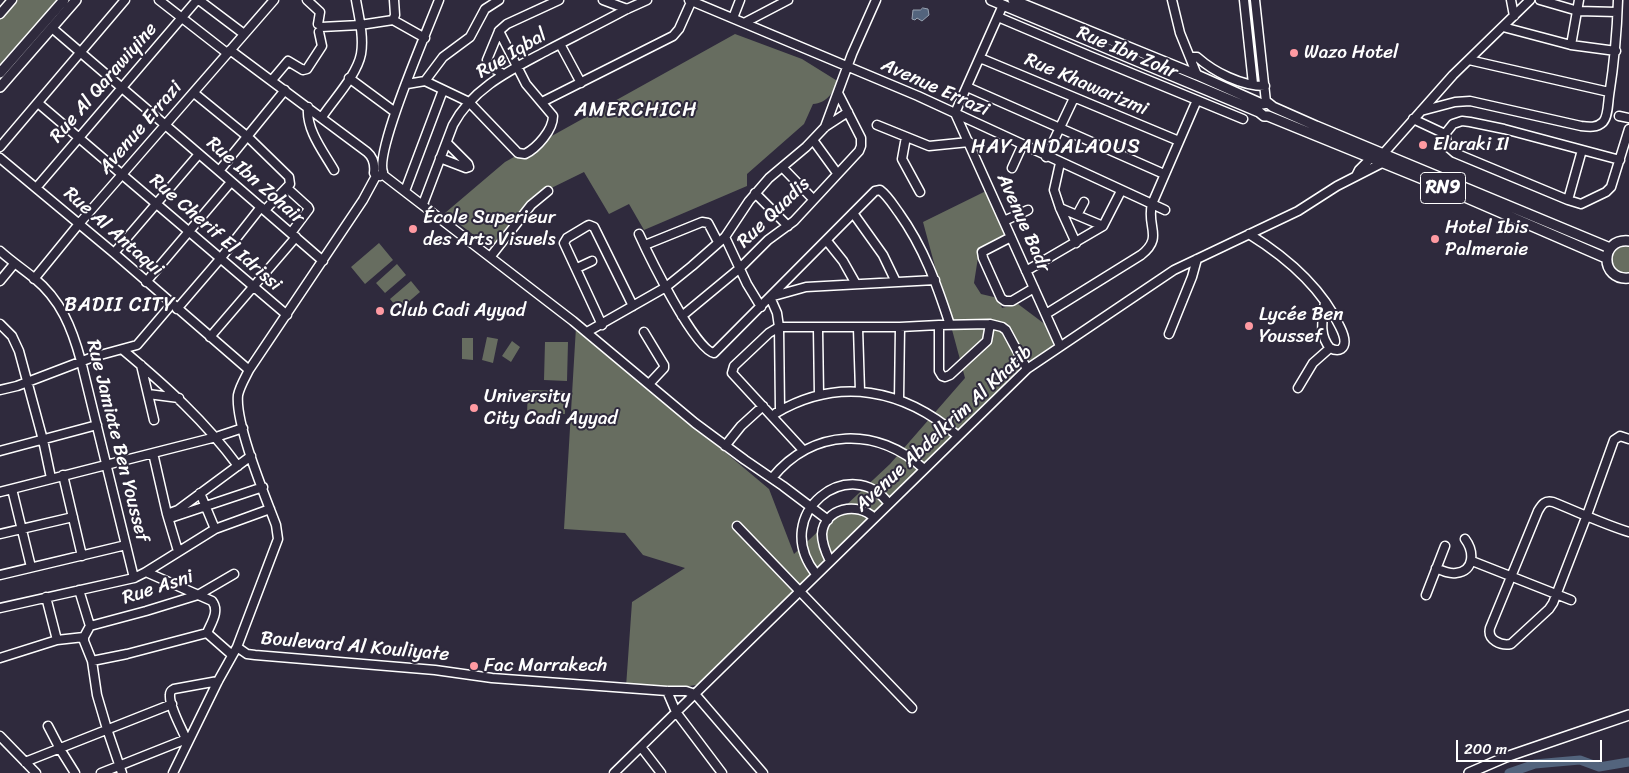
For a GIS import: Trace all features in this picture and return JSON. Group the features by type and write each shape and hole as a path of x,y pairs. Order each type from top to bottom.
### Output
{"main road":[{"path":"0,73 64,0"},
{"path":"0,87 76,0"},
{"name":"RN9","path":"991,0 1265,106 1273,112 1268,116 1370,159 1383,159 1610,248"},
{"name":"RN9","path":"1013,0 1197,75 1606,258"},
{"path":"1629,241 1620,241 1610,248 1606,258 1612,273 1620,278 1629,278"},
{"path":"1469,773 1506,757 1629,714"}],"street":[{"path":"0,14 12,0"},
{"path":"0,147 125,0"},
{"path":"159,0 228,51 272,80 370,154 378,171 491,256 587,332 725,446 828,520"},
{"path":"198,0 244,34"},
{"name":"Rue Al Qarawiyine","path":"36,188 198,0"},
{"name":"Avenue Errazi","path":"34,278 274,0"},
{"path":"272,80 288,61 303,70 307,69 322,46 319,28 320,12 307,0"},
{"path":"322,117 350,78 358,63 361,52 360,25 356,0"},
{"path":"393,20 394,0"},
{"name":"Boulevard Al Kouliyate","path":"440,0 395,112 378,171 363,200 240,386 238,395 239,411 243,428 276,525 278,539 237,646 247,654 254,655 435,670 492,678 683,691 695,694"},
{"path":"425,81 443,57 470,37 485,9 499,0"},
{"path":"503,74 491,67 487,60 499,31 507,24 559,0"},
{"path":"603,0 627,9"},
{"name":"Rue Iqbal","path":"422,204 456,120 470,102 492,82 503,74 647,0"},
{"path":"542,102 674,36 691,0"},
{"name":"Avenue Errazi","path":"691,0 955,113 1022,146 1165,210"},
{"path":"733,18 740,0"},
{"path":"744,23 788,0"},
{"path":"824,127 876,0"},
{"path":"1172,0 1180,33 1197,75"},
{"path":"1244,0 1253,84"},
{"path":"1255,0 1265,86 1265,106"},
{"path":"1511,0 1514,16"},
{"path":"1383,159 1413,119 1530,0"},
{"path":"1540,0 1578,11 1618,12"},
{"path":"1571,45 1579,0"},
{"path":"1421,111 1455,102 1470,101 1581,126 1595,127 1605,119 1616,51 1618,0"},
{"path":"955,113 1002,4"},
{"name":"Rue Ibn Zohr","path":"998,16 1243,119"},
{"path":"319,28 393,20 425,38"},
{"path":"1503,27 1571,45 1616,51"},
{"name":"Rue Ibn Zohair","path":"52,28 219,170 323,262"},
{"path":"407,84 425,81 470,102 515,150 522,155 530,152 548,131 553,121 553,116 526,84 499,31"},
{"path":"560,44 581,83"},
{"path":"1190,57 1195,56 1221,74 1265,86"},
{"name":"Rue Khawarizmi","path":"980,58 1179,141"},
{"path":"1469,60 1609,92"},
{"path":"350,78 395,112"},
{"path":"967,87 1164,174"},
{"path":"219,170 285,90"},
{"path":"404,190 443,90"},
{"path":"0,390 81,361 137,345 220,259 263,209 287,188 291,182 290,177 248,137 194,93"},
{"name":"Rue Quadis","path":"682,316 740,268 768,240 788,226 861,146 861,138 838,93"},
{"path":"1046,156 1074,98"},
{"path":"1046,314 1146,251 1153,243 1154,238 1150,219 1152,204 1198,100"},
{"name":"Rue Cherif El Idrissi","path":"38,103 287,316"},
{"path":"308,107 307,115 310,126 334,170"},
{"path":"587,332 666,287 722,240 755,193 782,166 813,140 824,127 848,112"},
{"name":"Avenue Badr","path":"955,113 1060,346"},
{"path":"1619,116 1629,118"},
{"path":"1413,119 1445,134"},
{"path":"1445,134 1453,124 1470,122 1504,129 1620,160"},
{"path":"965,134 976,124"},
{"path":"877,125 929,146 969,142"},
{"path":"1445,134 1448,147 1455,153 1568,200 1584,204 1609,190 1613,184 1629,129"},
{"path":"906,137 902,159 920,192"},
{"path":"813,140 837,173"},
{"path":"440,158 466,168 469,167 447,143"},
{"path":"1012,168 1022,146"},
{"path":"1568,200 1582,150"},
{"path":"114,253 199,154"},
{"name":"Rue Al Antaqui","path":"0,158 78,225 114,253 249,370"},
{"name":"Avenue Abdelkrim Al Khatib","path":"1356,176 1370,159"},
{"name":"Avenue Abdelkrim Al Khatib","path":"614,773 1027,369 1155,282 1197,258 1298,210 1383,159"},
{"path":"1060,163 1054,186 1060,208 1076,243"},
{"path":"782,166 813,199"},
{"path":"146,282 231,182"},
{"path":"210,337 294,235 309,209 287,188"},
{"path":"639,234 682,316 699,341 710,352 714,353 875,191 880,190 916,239 935,280 950,325"},
{"path":"1026,271 1103,226 1121,191"},
{"path":"491,256 531,205 548,192"},
{"path":"755,193 788,226"},
{"path":"1078,215 1084,202"},
{"path":"1060,208 1103,226"},
{"path":"1004,222 1028,210"},
{"path":"853,213 883,255 896,282"},
{"path":"645,246 702,222 708,223 722,240 740,268 761,307"},
{"path":"602,325 564,242 580,230 589,225 592,226 634,306"},
{"path":"1249,234 1293,265 1326,302 1344,336 1344,342 1340,350 1330,348 1325,339 1322,325 1326,302"},
{"path":"1012,237 986,249 982,252 983,258 1001,298 1005,302 1012,301 1034,288"},
{"path":"827,240 843,261 856,284"},
{"name":"Rue Jamiate Ben Youssef","path":"0,251 34,278 53,297 72,328 134,578"},
{"path":"1169,334 1192,277 1197,258"},
{"path":"577,268 592,261"},
{"path":"0,281 14,264"},
{"path":"770,297 806,287 935,280"},
{"path":"770,297 777,313 780,410"},
{"path":"0,324 12,336 19,351 43,440 51,478"},
{"path":"939,325 939,371 945,377 950,375 986,341 990,324"},
{"path":"804,450 733,375 732,369 768,333 778,328 900,328 990,324 1006,330 1027,369"},
{"path":"858,328 860,391"},
{"path":"899,400 900,328"},
{"path":"818,329 819,395"},
{"path":"644,332 664,365 664,368 649,384"},
{"path":"1298,388 1313,363 1330,348"},
{"path":"123,350 179,398 216,437 238,466"},
{"path":"141,364 154,420"},
{"path":"771,415 801,400 819,395 860,391 899,400 934,417 958,436"},
{"path":"148,394 179,398"},
{"path":"725,446 741,426 762,406"},
{"path":"0,451 97,424"},
{"path":"0,492 216,437 243,428"},
{"path":"1629,439 1620,436 1614,440 1587,516 1557,594 1549,609 1515,642 1508,645 1490,638 1489,632 1512,575 1538,511 1545,502 1553,502 1587,516 1629,532"},
{"path":"772,478 785,463 804,450 831,440 848,438 865,439 892,446 924,469"},
{"path":"153,453 178,550"},
{"path":"168,516 251,456"},
{"path":"63,475 82,556"},
{"path":"816,574 805,559 801,542 803,524 811,507 828,491 850,484 871,488 882,496 888,504"},
{"path":"168,516 263,487"},
{"path":"12,489 31,567"},
{"path":"200,493 215,529"},
{"path":"830,561 822,534 828,520 837,512 854,508 865,510 874,518"},
{"path":"0,608 134,578 215,529 270,509"},
{"path":"0,534 73,517"},
{"path":"736,526 912,708"},
{"path":"1436,568 1447,573 1456,574 1465,570 1472,561 1471,548 1465,539"},
{"path":"0,575 126,544"},
{"path":"1426,595 1445,546"},
{"path":"1472,561 1572,600"},
{"path":"146,572 212,601 216,611 207,633"},
{"name":"Rue Asni","path":"90,626 198,595 234,574"},
{"path":"79,590 90,626 84,638 85,645 92,661 97,695 106,729 121,769"},
{"path":"46,598 57,640"},
{"path":"207,633 232,654"},
{"path":"92,661 207,633"},
{"path":"0,658 57,640 84,638"},
{"path":"173,773 188,739 237,646"},
{"path":"188,739 172,704 170,693 174,689 218,681"},
{"path":"667,691 676,712 722,773"},
{"path":"695,694 763,773"},
{"path":"25,762 172,704"},
{"path":"48,726 75,773"},
{"path":"101,773 121,769 188,739"},
{"path":"2,742 25,762 34,773"},
{"path":"641,747 661,773"}],"green space":[{"path":"12,0 59,0 0,68 0,15"},
{"path":"735,34 802,59 839,82 826,100 813,104 804,124 747,174 747,186 644,230 629,204 609,214 584,172 531,198 492,249 445,213 505,162"},
{"path":"986,191 1007,237 979,251 974,283 981,294 998,298 1002,308 1018,304 1050,328 1054,340 1052,348 1017,371 800,592 703,684 662,690 626,687 632,602 685,568 643,555 625,533 564,529 576,327 769,489 794,554 890,464 965,378 923,222"},
{"path":"379,243 393,260 365,284 351,267"},
{"path":"1622,243 1629,245 1629,273 1622,274 1611,267 1610,252"},
{"path":"397,264 406,275 385,293 376,283"},
{"path":"411,281 420,292 399,310 390,299"},
{"path":"487,337 498,339 493,363 482,360"},
{"path":"462,338 473,338 473,360 462,359"},
{"path":"512,341 520,347 511,362 502,356"},
{"path":"545,342 568,342 567,381 544,380"},
{"path":"528,390 565,391 565,414 527,413"}],"water":[{"path":"928,9 929,15 922,21 917,18 915,20 912,19 913,10"}],"waterway":[{"path":"1509,773 1535,764 1580,760 1599,767 1629,762"}],"place":[{"name":"Wazo Hotel","path":"1294,53"},
{"name":"Elaraki II","path":"1423,145"},
{"name":"École Superieur des Arts Visuels","path":"413,229"},
{"name":"Hotel Ibis Palmeraie","path":"1435,239"},
{"name":"Club Cadi Ayyad","path":"380,311"},
{"name":"Lycée Ben Youssef","path":"1249,326"},
{"name":"University City Cadi Ayyad","path":"474,408"},
{"name":"Fac Marrakech","path":"474,666"}],"district":[{"name":"AMERCHICH","path":"636,111"},
{"name":"HAY ANDALAOUS","path":"1056,148"},
{"name":"BADII CITY","path":"120,306"}]}
